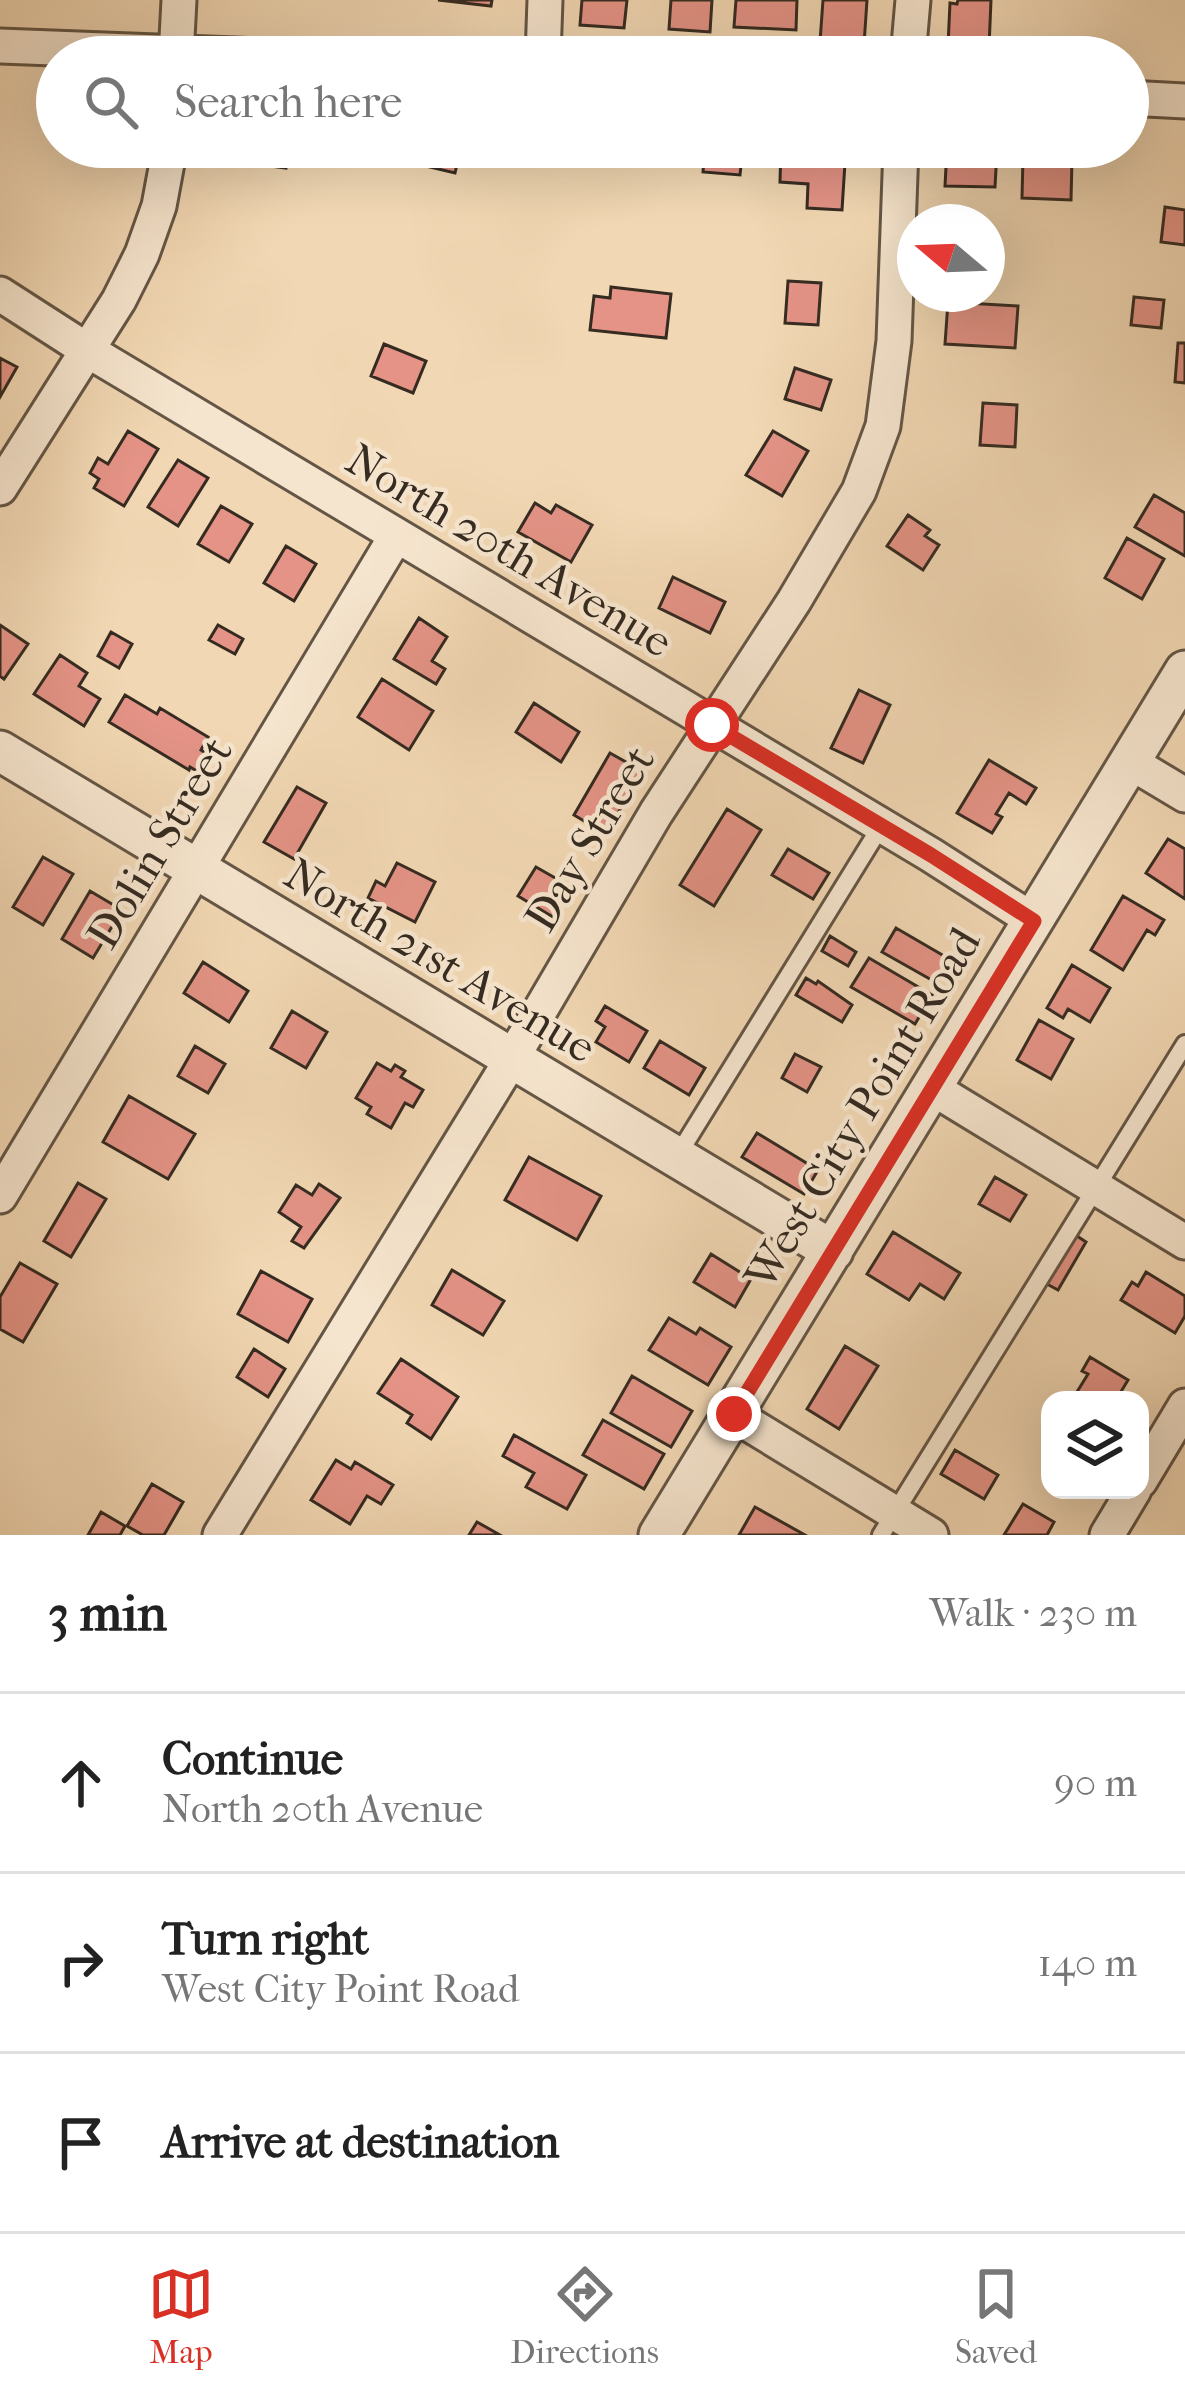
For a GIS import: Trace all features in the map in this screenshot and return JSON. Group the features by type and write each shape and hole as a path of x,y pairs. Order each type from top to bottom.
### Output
{"street":[{"path":"177,36 179,0"},
{"path":"544,36 545,0"},
{"path":"910,36 913,0"},
{"path":"0,46 36,48"},
{"path":"1149,99 1185,101"},
{"path":"0,488 119,300 142,254 166,168"},
{"name":"Day Street","path":"220,1535 644,833 860,491 883,426 894,341 900,168"},
{"name":"North 20th Avenue","path":"0,294 1034,921"},
{"name":"Dolin Street","path":"0,1196 396,536"},
{"name":"West City Point Road","path":"659,1535 1185,671"},
{"name":"North 21st Avenue","path":"0,751 832,1251"},
{"path":"1130,762 1185,795"},
{"path":"932,1088 1185,1242"},
{"path":"1149,1465 1185,1406"},
{"path":"734,1414 888,1524 931,1535"},
{"path":"1107,1535 1129,1499"}],"lane":[{"path":"676,1158 881,826"},
{"path":"888,1524 1185,1044"}],"building":[{"path":"438,0 492,0 491,6"},
{"path":"582,0 627,0 624,28 580,25"},
{"path":"671,0 712,0 710,32 669,29"},
{"path":"736,0 797,0 796,30 734,27"},
{"path":"823,0 867,0 865,36 820,36"},
{"path":"958,0 991,0 990,36 948,36 950,3"},
{"path":"703,168 741,168 740,175 703,172"},
{"path":"780,168 845,168 842,210 807,208 808,184 780,182"},
{"path":"946,168 996,168 995,187 945,186"},
{"path":"1023,168 1072,168 1071,200 1022,198"},
{"path":"1165,207 1185,210 1185,245 1161,242"},
{"path":"788,281 821,283 818,325 785,323"},
{"path":"611,287 671,294 666,338 590,330 594,296 610,298"},
{"path":"1134,297 1164,300 1161,328 1131,325"},
{"path":"1005,305 1018,306 1015,348 945,344 947,312 1005,312"},
{"path":"1178,343 1185,343 1185,383 1175,382"},
{"path":"384,344 426,361 413,393 371,376"},
{"path":"0,358 17,367 0,397"},
{"path":"795,368 831,380 821,410 785,399"},
{"path":"983,403 1017,405 1015,447 980,445"},
{"path":"128,431 158,449 124,506 94,488 99,479 90,473 98,458 108,464"},
{"path":"773,431 808,451 782,496 746,475"},
{"path":"178,460 208,478 178,526 148,507"},
{"path":"1154,495 1185,513 1185,556 1135,527"},
{"path":"535,503 551,513 556,505 592,525 571,562 518,532"},
{"path":"221,506 252,524 229,562 198,544"},
{"path":"908,515 930,530 925,536 939,545 923,570 887,546"},
{"path":"1127,538 1164,559 1142,599 1105,578"},
{"path":"286,546 316,564 294,601 264,583"},
{"path":"673,577 725,602 710,633 659,608"},
{"path":"419,618 447,637 432,661 445,669 436,684 394,659"},
{"path":"0,625 28,644 4,679 0,676"},
{"path":"218,625 243,639 235,654 209,640"},
{"path":"111,632 132,644 119,668 98,656"},
{"path":"60,655 87,673 79,686 100,699 84,726 34,694"},
{"path":"382,679 433,711 409,750 358,717"},
{"path":"859,690 890,705 863,763 831,748"},
{"path":"125,695 157,714 160,708 208,737 201,750 210,756 200,773 109,722"},
{"path":"534,703 579,732 561,762 516,732"},
{"path":"610,753 642,771 606,834 574,815"},
{"path":"989,760 1036,788 1026,804 1009,793 996,814 1002,817 992,833 957,813"},
{"path":"297,787 326,803 294,859 264,842"},
{"path":"727,809 761,830 714,906 680,885"},
{"path":"1168,839 1185,849 1185,899 1146,873"},
{"path":"788,849 829,873 813,899 772,875"},
{"path":"43,857 73,874 43,925 13,907"},
{"path":"397,863 435,882 415,922 368,898 376,881 385,886"},
{"path":"536,867 571,887 553,917 518,896"},
{"path":"90,891 122,910 93,958 62,939"},
{"path":"1123,896 1164,920 1155,935 1147,930 1123,970 1091,950"},
{"path":"896,928 951,960 937,983 882,952"},
{"path":"830,936 856,952 848,966 822,951"},
{"path":"869,958 932,995 915,1024 851,987"},
{"path":"203,962 248,991 229,1022 184,993"},
{"path":"1072,965 1110,988 1090,1022 1068,1009 1063,1018 1047,1008"},
{"path":"806,978 852,1005 842,1022 796,995"},
{"path":"605,1006 647,1031 629,1062 596,1042 605,1027 596,1021"},
{"path":"292,1011 327,1032 306,1068 271,1048"},
{"path":"1039,1020 1073,1039 1051,1079 1017,1060"},
{"path":"660,1041 705,1068 689,1095 644,1068"},
{"path":"195,1046 225,1064 208,1093 178,1076"},
{"path":"795,1054 821,1067 807,1092 782,1078"},
{"path":"377,1063 391,1071 395,1065 405,1071 401,1077 423,1090 413,1107 405,1103 391,1128 367,1114 371,1107 356,1098"},
{"path":"129,1096 195,1134 168,1179 103,1142"},
{"path":"757,1133 818,1170 804,1194 742,1157"},
{"path":"529,1157 601,1196 577,1240 505,1200"},
{"path":"995,1177 1026,1195 1010,1221 979,1204"},
{"path":"78,1183 106,1199 71,1257 44,1241"},
{"path":"319,1184 340,1198 304,1248 292,1241 301,1227 279,1212 296,1185 312,1195"},
{"path":"893,1232 960,1273 944,1299 920,1284 909,1300 867,1274"},
{"path":"1074,1234 1086,1242 1058,1290 1045,1283"},
{"path":"711,1254 751,1279 735,1307 694,1282"},
{"path":"20,1263 57,1284 23,1342 0,1329 0,1297"},
{"path":"452,1270 504,1301 483,1335 432,1305"},
{"path":"261,1271 312,1299 288,1342 238,1314"},
{"path":"1146,1272 1185,1296 1185,1316 1175,1333 1121,1300 1132,1282 1138,1286"},
{"path":"669,1318 696,1334 700,1328 731,1347 708,1385 649,1350"},
{"path":"845,1346 878,1366 839,1429 807,1409"},
{"path":"254,1349 285,1369 268,1397 237,1377"},
{"path":"1090,1357 1128,1380 1121,1391 1078,1391 1088,1374 1082,1371"},
{"path":"401,1359 458,1397 431,1439 407,1423 412,1415 378,1393"},
{"path":"632,1376 692,1411 671,1447 611,1413"},
{"path":"603,1420 664,1454 644,1489 583,1455"},
{"path":"514,1435 586,1475 567,1509 526,1487 534,1473 503,1456"},
{"path":"955,1450 998,1475 984,1499 941,1474"},
{"path":"336,1460 351,1469 355,1462 393,1485 381,1504 367,1496 350,1524 311,1500"},
{"path":"152,1484 183,1502 164,1535 143,1535 127,1526"},
{"path":"1023,1504 1054,1522 1047,1535 1004,1535"},
{"path":"755,1507 805,1535 739,1535"},
{"path":"101,1512 125,1526 120,1535 88,1535"},
{"path":"477,1522 500,1535 469,1535"}],"route":[{"path":"712,725 1034,921 734,1414"}]}
